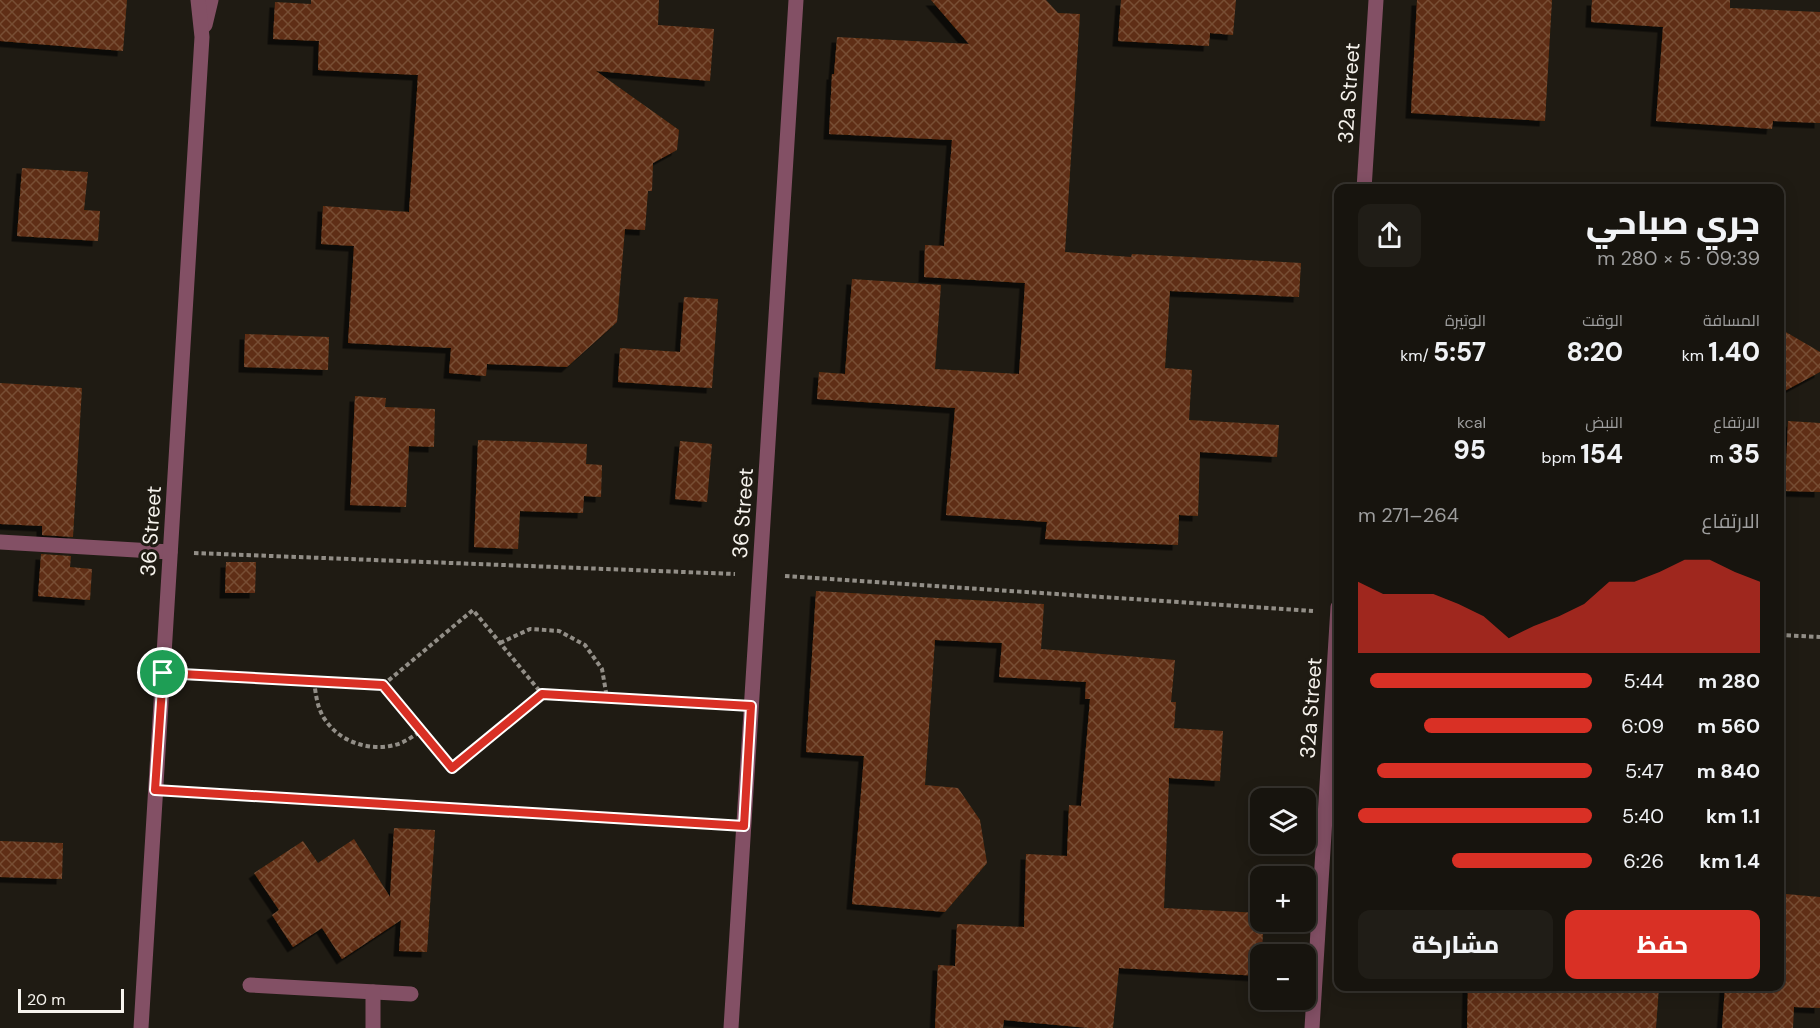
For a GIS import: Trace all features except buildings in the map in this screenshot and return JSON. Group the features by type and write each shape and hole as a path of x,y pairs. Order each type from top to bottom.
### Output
{"street":[{"name":"36 Street","path":"141,1028 202,37 198,0"},
{"name":"36 Street","path":"202,37 211,0"},
{"name":"36 Street","path":"731,1028 796,0"},
{"name":"32a Street","path":"1364,184 1376,0"},
{"path":"0,542 170,552"},
{"name":"32a Street","path":"1312,1028 1334,672"},
{"path":"250,985 411,994"},
{"path":"373,1028 374,992"}],"path":[{"path":"163,673 383,685 473,610 542,694"},
{"path":"500,643 530,629 560,631 585,645 591,653 602,669 607,698"},
{"path":"1784,635 1820,637"},
{"path":"314,681 316,702 326,721 341,736 360,745 381,747 401,743 421,731"},
{"path":"383,685 452,768 542,694 751,706"},
{"path":"155,790 744,826"}],"route":[{"path":"163,673 383,685 452,768 542,694 751,706 744,826 155,790 163,673"}]}
